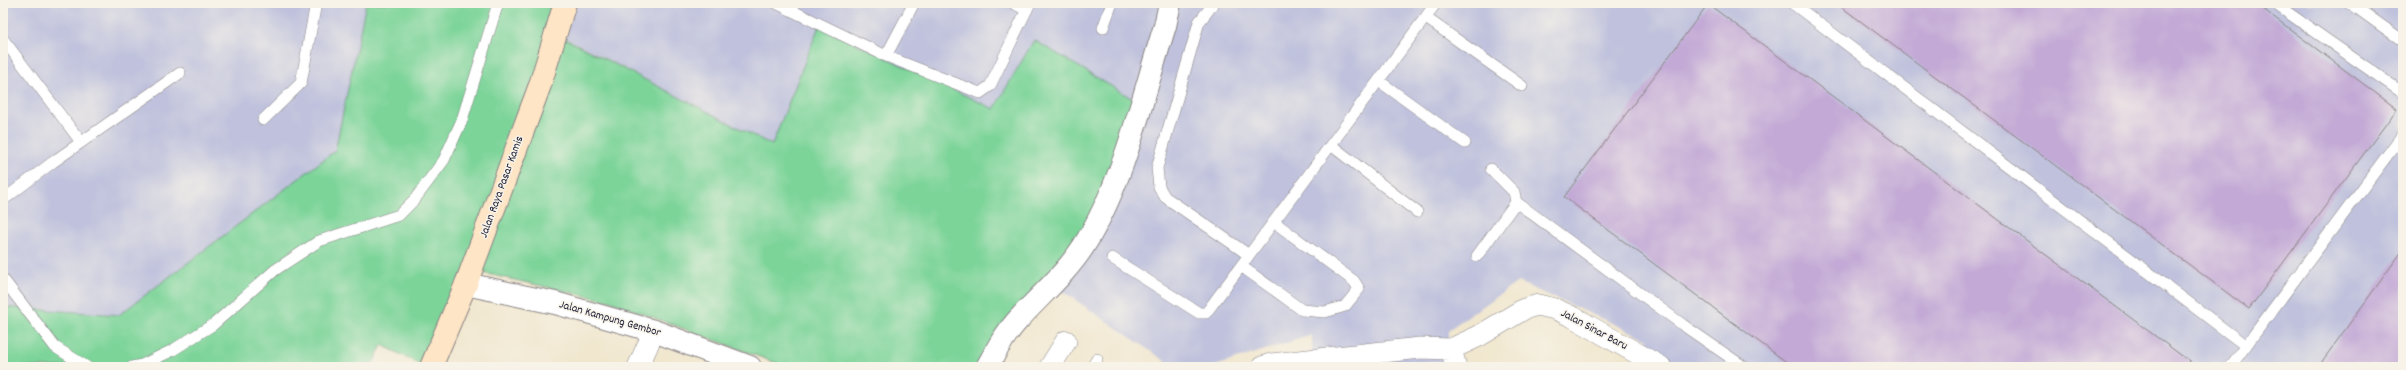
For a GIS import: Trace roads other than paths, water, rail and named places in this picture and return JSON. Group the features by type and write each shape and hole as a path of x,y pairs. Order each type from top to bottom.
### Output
{"main road":[{"name":"Jalan Raya Pasar Kamis","path":"431,367 466,284 540,85 565,3"}],"street":[{"path":"987,367 998,347 1016,322 1059,280 1101,218 1118,176 1165,26 1170,3"},
{"name":"Jalan Kampung Gembor","path":"466,284 555,303 654,330 750,367"},
{"name":"Jalan Sinar Baru","path":"1262,367 1271,364 1329,357 1420,348 1454,358 1479,336 1524,308 1538,305 1555,309 1573,317 1655,363"},
{"path":"638,367 654,330"},
{"path":"1050,367 1066,341"}],"lane":[{"path":"263,120 301,83 316,3"},
{"path":"132,367 142,365 173,350 214,324 276,270 319,240 399,215 415,199 444,160 462,120 498,3"},
{"path":"776,3 886,56 980,94 990,86 1028,6 1013,3"},
{"path":"886,56 914,3"},
{"path":"1103,28 1112,3"},
{"path":"1214,3 1199,22 1157,168 1159,187 1165,197 1249,255"},
{"path":"1112,258 1199,312 1206,313 1436,3"},
{"path":"1792,3 2246,346"},
{"path":"2274,3 2403,93"},
{"path":"2350,3 2403,41"},
{"path":"1426,18 1522,86"},
{"path":"3,39 81,142"},
{"path":"3,200 81,142 180,73"},
{"path":"1379,81 1465,143"},
{"path":"2230,367 2403,134"},
{"path":"1331,145 1417,212"},
{"path":"1491,169 1514,192 1516,202 1683,325 1744,367"},
{"path":"1477,256 1516,202"},
{"path":"1241,266 1302,310 1325,312 1345,306 1359,289 1354,281 1274,222"},
{"path":"3,278 55,347 87,367"}]}
